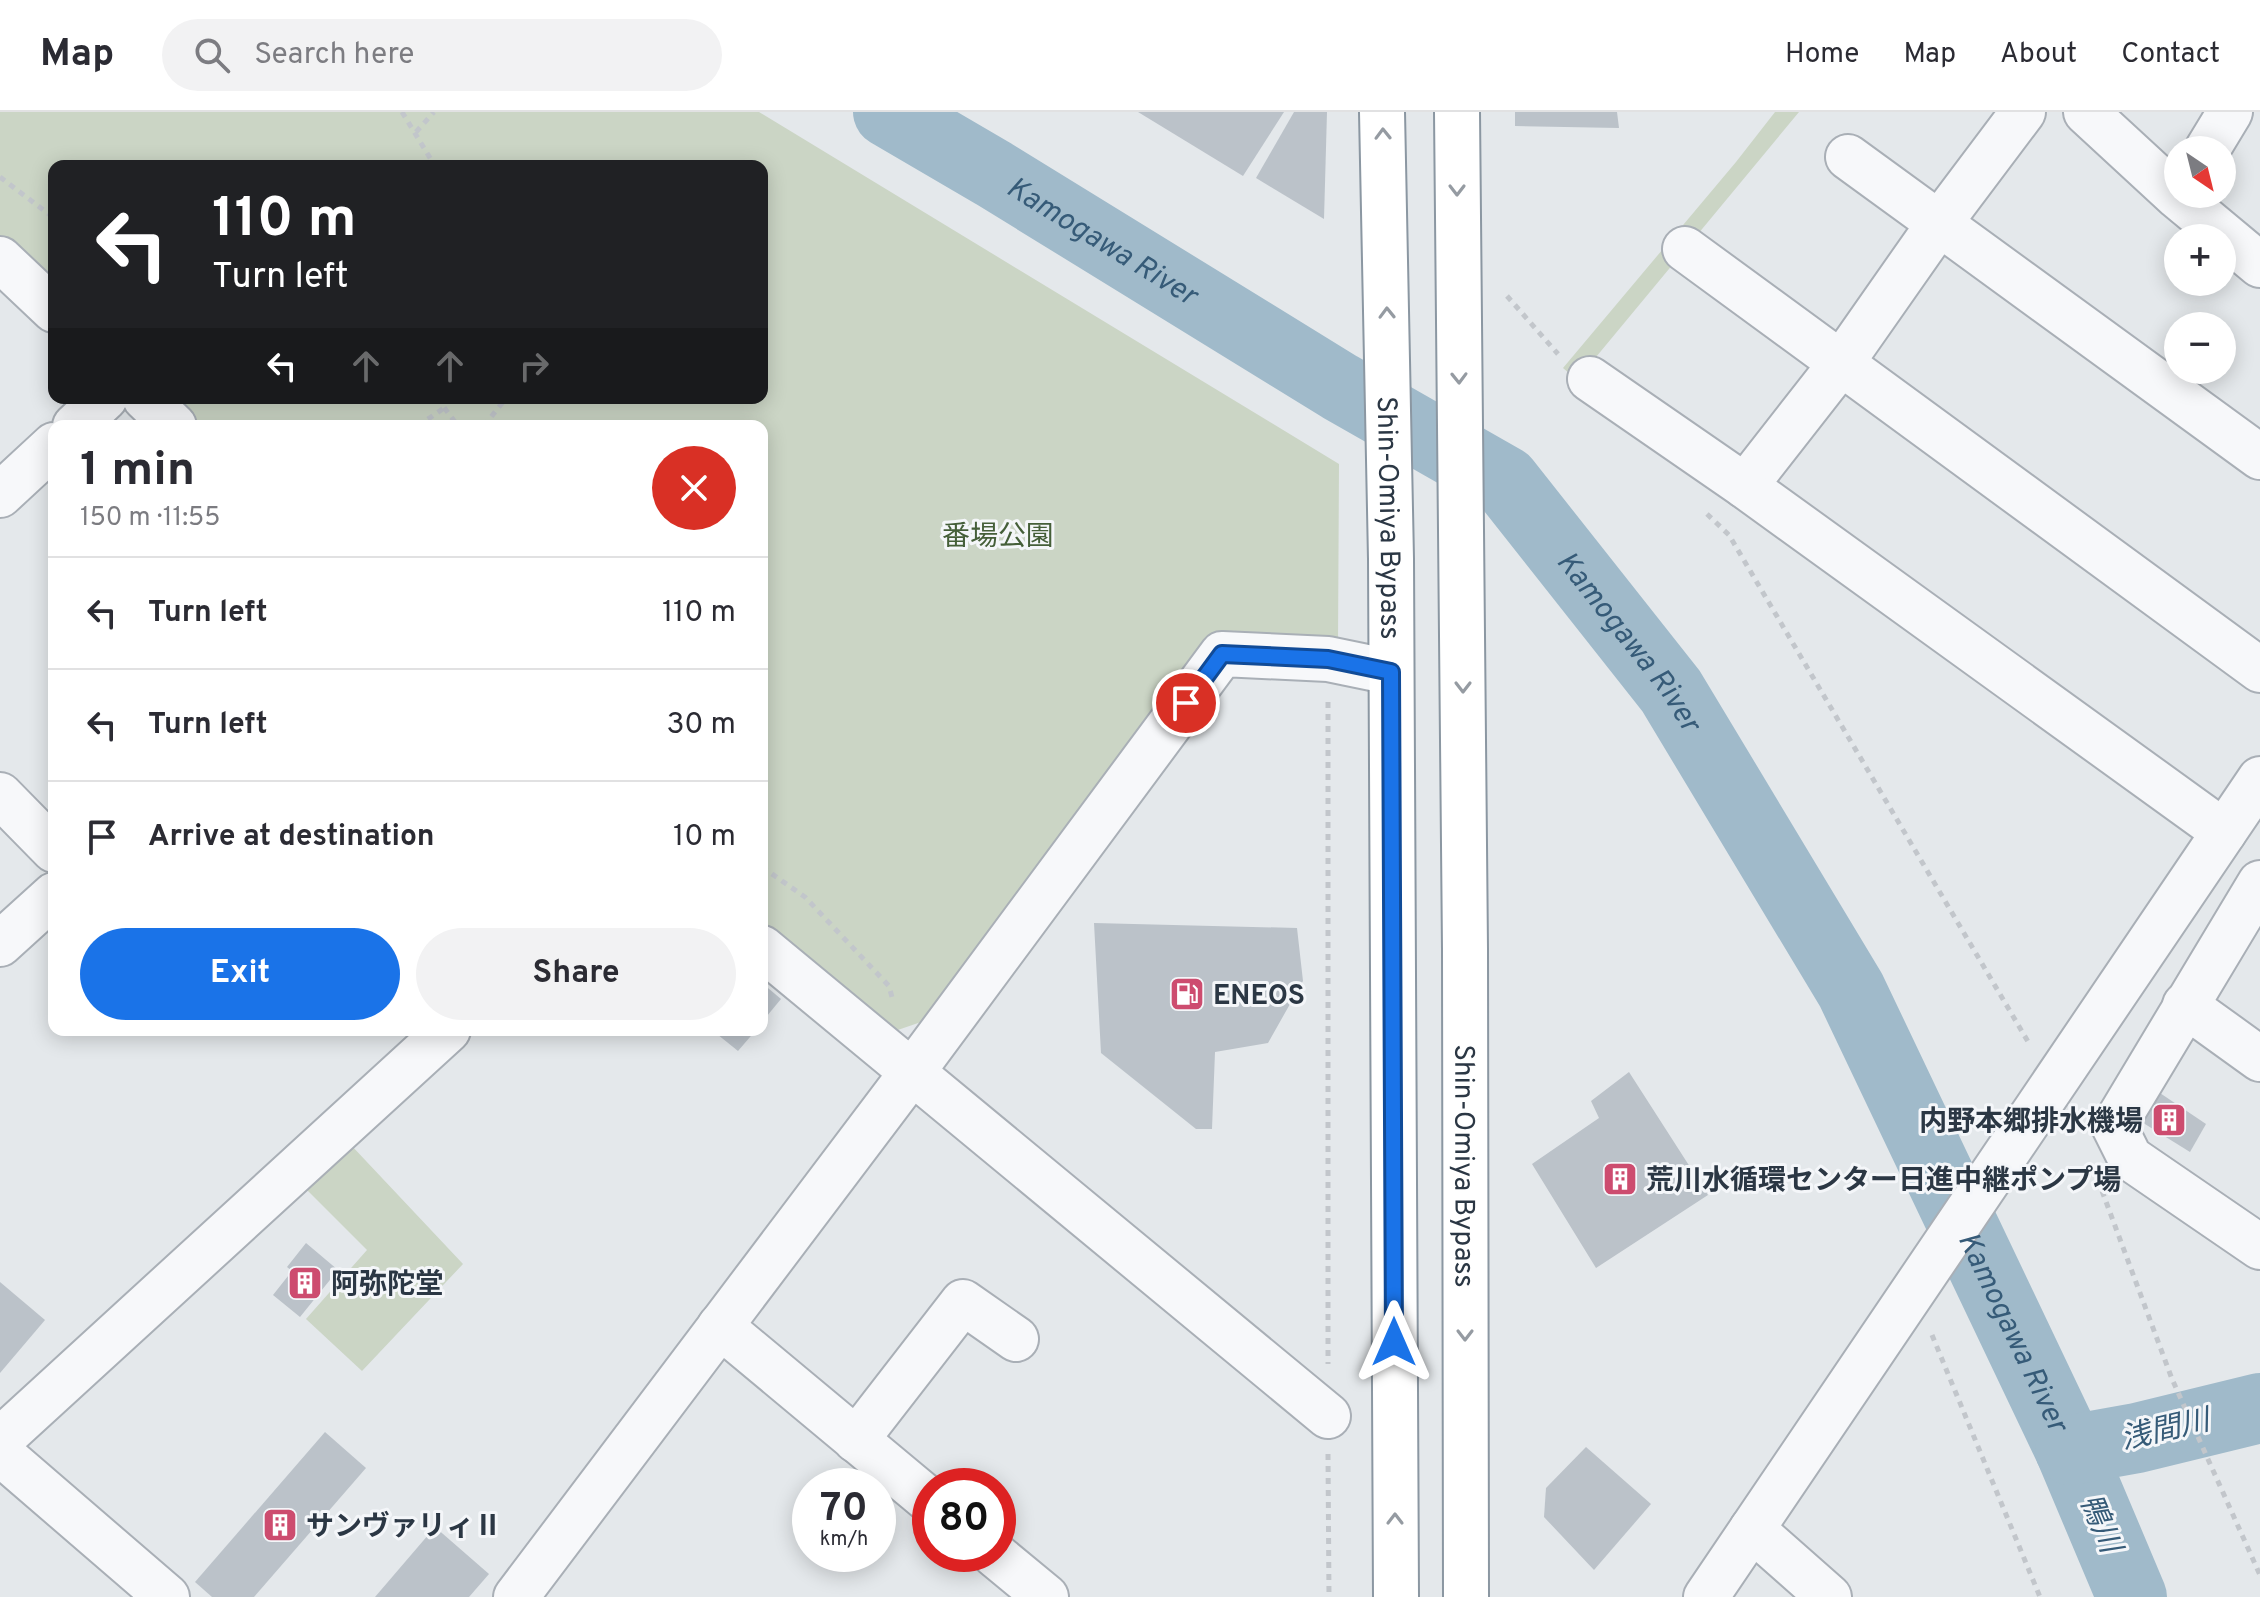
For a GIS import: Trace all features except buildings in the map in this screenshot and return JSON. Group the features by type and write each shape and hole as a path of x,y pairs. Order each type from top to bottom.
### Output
{"highway":[{"name":"Shin-Omiya Bypass","path":"1382,112 1391,559 1396,1597"},
{"name":"Shin-Omiya Bypass","path":"1457,112 1466,1597"}],"street":[{"path":"1745,486 1842,362 1938,225 2023,112"},
{"path":"2086,112 2164,182"},
{"path":"2215,136 2230,112"},
{"path":"1848,157 2260,457"},
{"path":"2193,208 2260,265"},
{"path":"1685,249 2260,670"},
{"path":"0,259 48,304"},
{"path":"1571,373 1745,486 2220,838 2260,875"},
{"path":"81,420 99,404"},
{"path":"151,404 168,420"},
{"path":"0,495 48,451"},
{"path":"535,1590 720,1326 1222,654 1328,659 1391,672"},
{"path":"1706,1597 2260,779"},
{"path":"0,795 48,844"},
{"path":"2260,883 2114,1126 2130,1158 2260,1247"},
{"path":"0,944 48,900"},
{"path":"768,953 1328,1416"},
{"path":"2185,1005 2260,1059"},
{"path":"0,1440 441,1036"},
{"path":"856,1440 963,1302 1016,1339"},
{"path":"720,1326 912,1486"},
{"path":"0,1453 167,1597"},
{"path":"1752,1529 1829,1597"},
{"path":"1016,1572 1046,1597"}],"path":[{"path":"402,112 432,160"},
{"path":"416,132 434,112"},
{"path":"0,177 48,213"},
{"path":"1507,296 1558,353 1571,373"},
{"path":"441,404 453,420"},
{"path":"489,420 501,404"},
{"path":"427,420 444,408"},
{"path":"1701,509 1729,535 2031,1046"},
{"path":"1328,659 1329,1597"},
{"path":"768,871 805,897 889,986 913,1071"},
{"path":"2100,1186 2172,1379 2260,1575"},
{"path":"1928,1329 2040,1597"}],"green space":[{"name":"番場公園","path":"0,112 759,112 1339,464 1338,644 1210,644 924,1021 889,1033 768,931 768,420 188,420 171,404 768,404 768,160 48,160 48,286 0,240"},
{"path":"1775,112 1799,112 1577,380 1563,368"},
{"path":"350,1144 463,1264 362,1371 306,1319 367,1250 305,1188"}],"waterway":[{"name":"Kamogawa River","path":"888,112 1340,387 1505,481 1671,691 1851,990 2070,1450 2132,1597"},
{"name":"浅間川","path":"2070,1450 2137,1438 2260,1408"}],"place":[{"name":"ENEOS","path":"1187,994"},
{"name":"内野本郷排水機場","path":"2169,1120"},
{"name":"荒川水循環センター日進中継ポンプ場","path":"1620,1179"},
{"name":"阿弥陀堂","path":"305,1283"},
{"name":"サンヴァリィⅡ","path":"280,1525"}],"route":[{"path":"1186,703 1222,654 1328,659 1391,672 1394,1342"}],"water label":[{"name":"鴨川","path":"2101,1523"}]}
